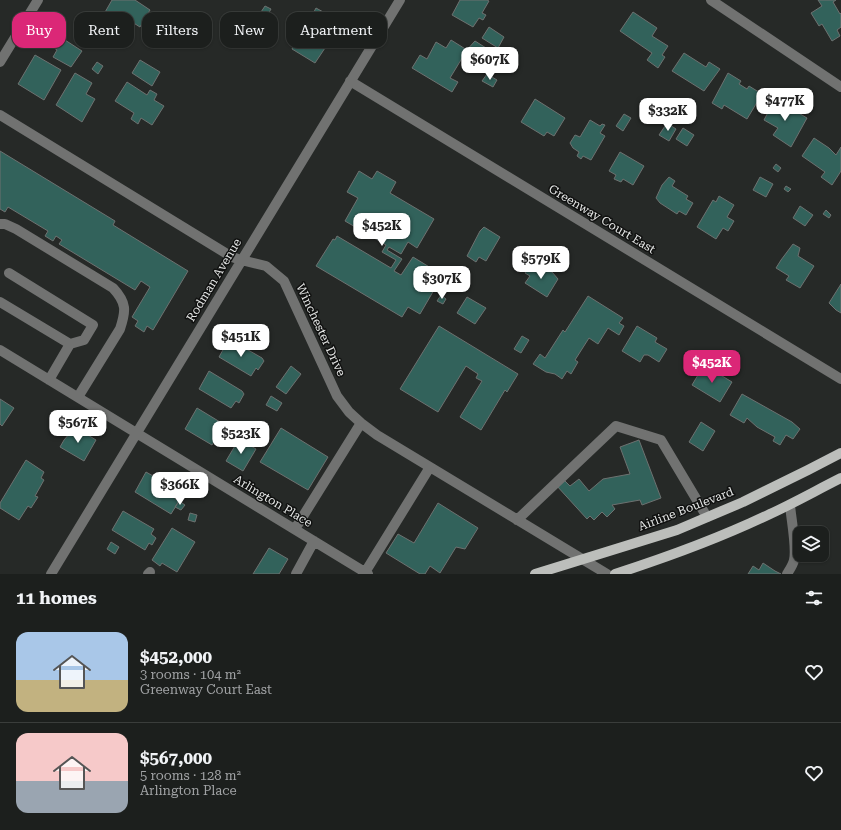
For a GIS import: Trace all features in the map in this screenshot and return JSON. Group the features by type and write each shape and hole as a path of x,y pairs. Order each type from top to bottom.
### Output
{"main road":[{"name":"Airline Boulevard","path":"534,574 677,530 750,498 841,453"},
{"path":"615,574 701,544 769,515 841,478"}],"street":[{"path":"0,62 38,0"},
{"name":"Rodman Avenue","path":"51,574 400,0"},
{"path":"711,0 841,87"},
{"name":"Greenway Court East","path":"350,81 841,379"},
{"name":"Winchester Drive","path":"0,115 232,257 266,266 284,282 337,396 349,412 360,423 377,435 607,574"},
{"path":"0,224 5,224 16,229 113,288 120,296 124,306 124,317 120,329 78,397"},
{"path":"9,273 93,325 84,340 70,344 49,380"},
{"path":"0,302 70,344"},
{"name":"Arlington Place","path":"0,350 295,529 366,574"},
{"path":"295,529 360,423"},
{"path":"517,520 616,426 661,440 707,517"},
{"path":"366,574 430,467"},
{"path":"787,574 795,558 790,505"},
{"path":"296,574 314,541"}],"building":[{"path":"112,0 135,0 150,10 149,12 142,12 142,24 140,27 134,23 134,12 105,12"},
{"path":"460,0 489,1 482,13 486,15 483,20 479,18 473,27 452,15"},
{"path":"818,0 836,0 833,2 840,14 841,13 841,27 837,30 840,36 832,41 822,24 819,26 811,13 822,6"},
{"path":"265,6 271,9 269,12 261,12"},
{"path":"316,8 323,12 314,12"},
{"path":"633,12 657,28 652,36 668,46 662,55 665,57 658,68 647,60 652,53 620,31"},
{"path":"489,27 504,37 498,48 482,38"},
{"path":"451,40 467,50 450,78 458,82 452,92 412,68 420,55 427,59 436,42 446,48"},
{"path":"66,41 74,46 74,48 82,51 71,67 53,57 57,50 54,48 66,48"},
{"path":"475,41 494,53 486,66 465,52"},
{"path":"292,48 325,48 315,63"},
{"path":"684,53 706,67 709,62 720,69 704,91 672,71"},
{"path":"35,55 61,70 44,100 18,84"},
{"path":"140,60 160,72 152,86 132,73"},
{"path":"97,62 103,66 98,74 92,69"},
{"path":"75,73 92,83 86,94 95,99 82,122 56,105"},
{"path":"728,73 741,81 739,84 747,89 749,86 762,94 747,119 724,105 722,109 712,103"},
{"path":"487,74 497,80 493,87 482,81"},
{"path":"127,82 147,95 150,90 157,94 154,100 164,106 152,125 141,118 138,124 131,119 134,113 115,101"},
{"path":"535,99 565,118 554,136 547,132 544,136 521,122"},
{"path":"775,99 807,118 791,147 773,135 778,128 764,120"},
{"path":"646,112 652,116 648,122 642,118"},
{"path":"624,114 631,118 623,131 616,126"},
{"path":"590,120 600,126 602,124 605,125 600,133 605,136 591,160 583,156 581,159 577,156 579,152 573,148 570,143 575,135 580,137"},
{"path":"667,123 676,129 669,141 659,135"},
{"path":"683,128 694,135 687,146 676,139"},
{"path":"814,138 829,148 836,155 841,147 841,171 832,185 821,177 825,172 802,156"},
{"path":"0,151 115,221 113,225 188,271 153,330 147,326 144,332 135,326 138,321 132,317 150,287 141,281 135,290 59,244 62,240 56,236 53,241 45,236 48,231 8,207 5,212 0,209"},
{"path":"620,152 644,166 633,185 623,179 621,182 614,179 616,175 609,171"},
{"path":"776,164 781,168 778,172 773,168"},
{"path":"359,171 372,179 377,171 396,182 390,193 434,219 417,248 408,242 401,254 389,247 387,250 402,259 394,271 401,275 413,257 431,268 422,283 434,290 420,314 408,307 402,317 316,266 333,239 335,240 337,236 391,268 396,260 382,252 386,245 345,221 358,198 347,192"},
{"path":"669,177 675,181 672,186 688,196 686,199 693,203 686,215 679,211 677,214 660,203 656,198 662,185"},
{"path":"760,177 773,184 766,197 753,190"},
{"path":"786,186 791,189 788,192 784,189"},
{"path":"719,196 734,205 727,217 734,221 728,231 723,228 716,239 697,227 713,200 716,202"},
{"path":"800,206 813,215 805,226 793,218"},
{"path":"826,210 831,215 829,218 823,214"},
{"path":"484,227 500,237 486,261 479,257 476,262 467,256 480,231"},
{"path":"793,244 800,248 798,256 814,266 800,288 786,280 789,276 776,268"},
{"path":"531,264 543,270 552,272 558,279 547,297 525,283 530,276 525,273"},
{"path":"841,284 841,313 829,303"},
{"path":"441,295 446,299 443,304 437,301"},
{"path":"588,296 623,318 619,323 624,326 619,335 608,328 598,344 589,338 575,360 578,362 571,374 567,371 562,379 555,374 546,372 533,364 540,354 545,358 563,330 565,332"},
{"path":"467,297 486,308 475,324 457,313"},
{"path":"439,326 518,374 507,392 505,390 481,430 460,417 482,381 476,378 478,374 466,366 438,412 400,389"},
{"path":"637,326 657,338 655,342 667,349 659,362 648,355 644,355 640,362 622,351"},
{"path":"522,336 529,340 521,353 514,349"},
{"path":"229,339 262,358 264,361 258,370 256,368 251,376 219,357"},
{"path":"704,365 732,382 720,402 692,385"},
{"path":"291,366 301,374 286,394 276,387"},
{"path":"209,371 242,391 244,394 239,403 236,401 231,408 199,389"},
{"path":"742,394 792,422 800,429 793,439 786,435 780,445 773,441 775,437 757,427 747,418 744,423 730,415"},
{"path":"271,396 282,403 277,411 266,405"},
{"path":"0,399 14,408 2,426 0,424"},
{"path":"197,408 225,425 212,445 185,429"},
{"path":"701,422 715,431 703,451 689,442"},
{"path":"75,427 96,440 84,461 60,447"},
{"path":"281,428 328,457 308,490 260,462"},
{"path":"239,439 256,449 243,471 226,461"},
{"path":"639,440 661,498 642,505 640,500 612,505 615,509 607,517 602,512 594,520 590,516 587,519 556,485 563,479 570,486 579,479 589,491 603,479 630,474 620,447"},
{"path":"26,460 44,472 41,478 44,480 35,496 38,497 31,508 28,506 19,520 0,508 0,503"},
{"path":"146,472 169,485 165,492 179,501 171,514 135,492"},
{"path":"179,501 185,505 181,510 175,507"},
{"path":"438,503 478,528 465,549 456,547 440,573 430,566 425,574 420,574 386,553 398,534 414,543"},
{"path":"123,511 154,529 151,534 156,538 152,545 149,543 145,550 112,530"},
{"path":"190,513 197,515 195,522 188,520"},
{"path":"172,528 195,542 177,572 162,563 160,566 152,560"},
{"path":"111,542 119,547 115,554 107,549"},
{"path":"269,548 288,559 279,574 253,574"},
{"path":"763,563 781,574 748,574 753,566 759,570"}]}
